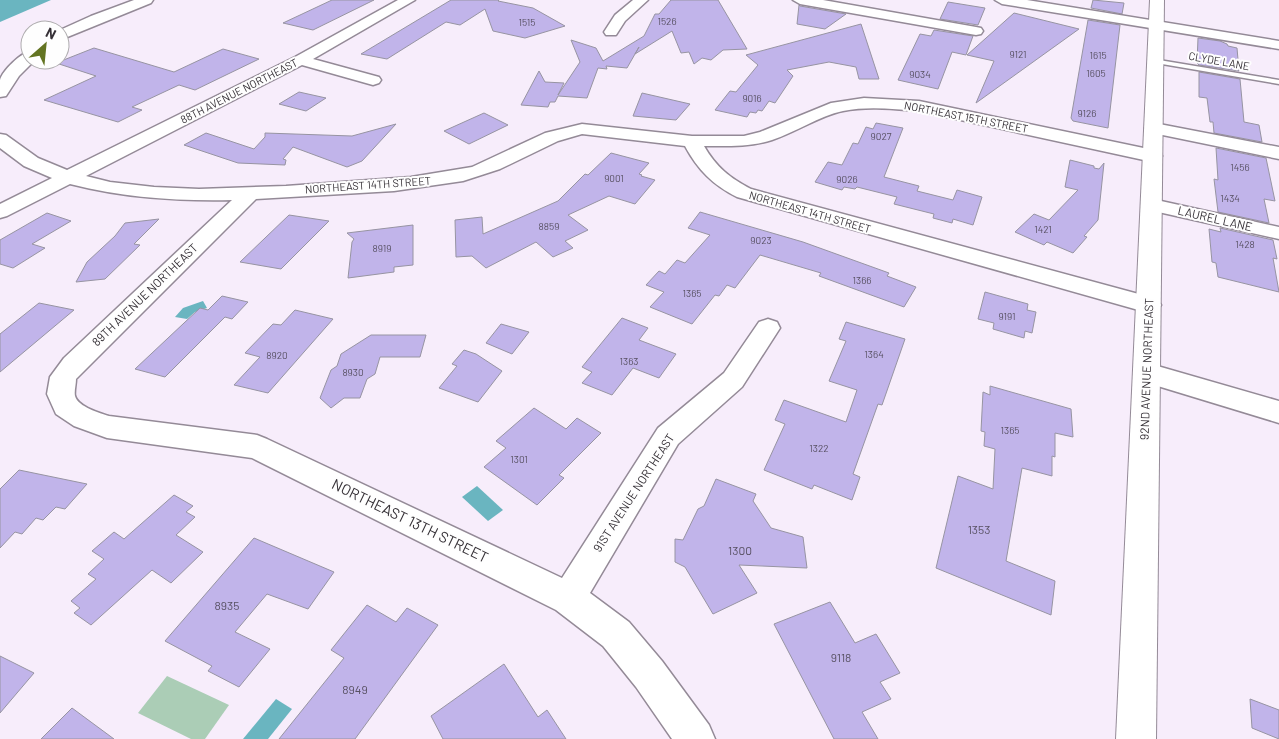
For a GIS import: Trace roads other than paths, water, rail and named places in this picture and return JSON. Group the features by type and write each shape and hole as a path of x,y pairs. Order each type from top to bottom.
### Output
{"main road":[{"name":"92ND AVENUE NORTHEAST","path":"1136,739 1157,17"}],"street":[{"path":"70,31 146,0"},
{"name":"88TH AVENUE NORTHEAST","path":"0,212 300,60 408,0"},
{"path":"611,32 620,18 641,0"},
{"path":"800,0 976,31"},
{"path":"1004,0 1157,17 1279,45"},
{"path":"907,19 914,6"},
{"path":"300,60 373,80"},
{"path":"0,92 20,66"},
{"name":"NORTHEAST 15TH STREET","path":"692,141 744,141 766,136 836,107 864,103 888,103 947,112 1153,156"},
{"path":"1154,128 1279,153"},
{"name":"NORTHEAST 14TH STREET","path":"0,139 13,151 37,166 67,178 112,188 167,194 251,193 422,182 465,174 509,157 550,136 582,129 692,141 707,168 722,183 744,194 1149,305"},
{"name":"89TH AVENUE NORTHEAST","path":"66,407 61,394 63,377 72,365 251,193"},
{"name":"LAUREL LANE","path":"1152,205 1279,233"},
{"name":"91ST AVENUE NORTHEAST","path":"568,598 668,436 733,380 768,328"},
{"path":"1147,373 1279,412"},
{"name":"NORTHEAST 13TH STREET","path":"66,407 84,418 107,427 257,447 568,598 616,634 649,674 695,739"}],"lane":[{"name":"CLYDE LANE","path":"1156,61 1279,82"}],"water":[{"path":"0,0 51,0 0,22"},
{"path":"203,301 207,308 195,312 187,319 175,317 183,308"},
{"path":"477,486 503,510 488,521 462,497"},
{"path":"276,699 292,709 268,739 243,739"}]}
